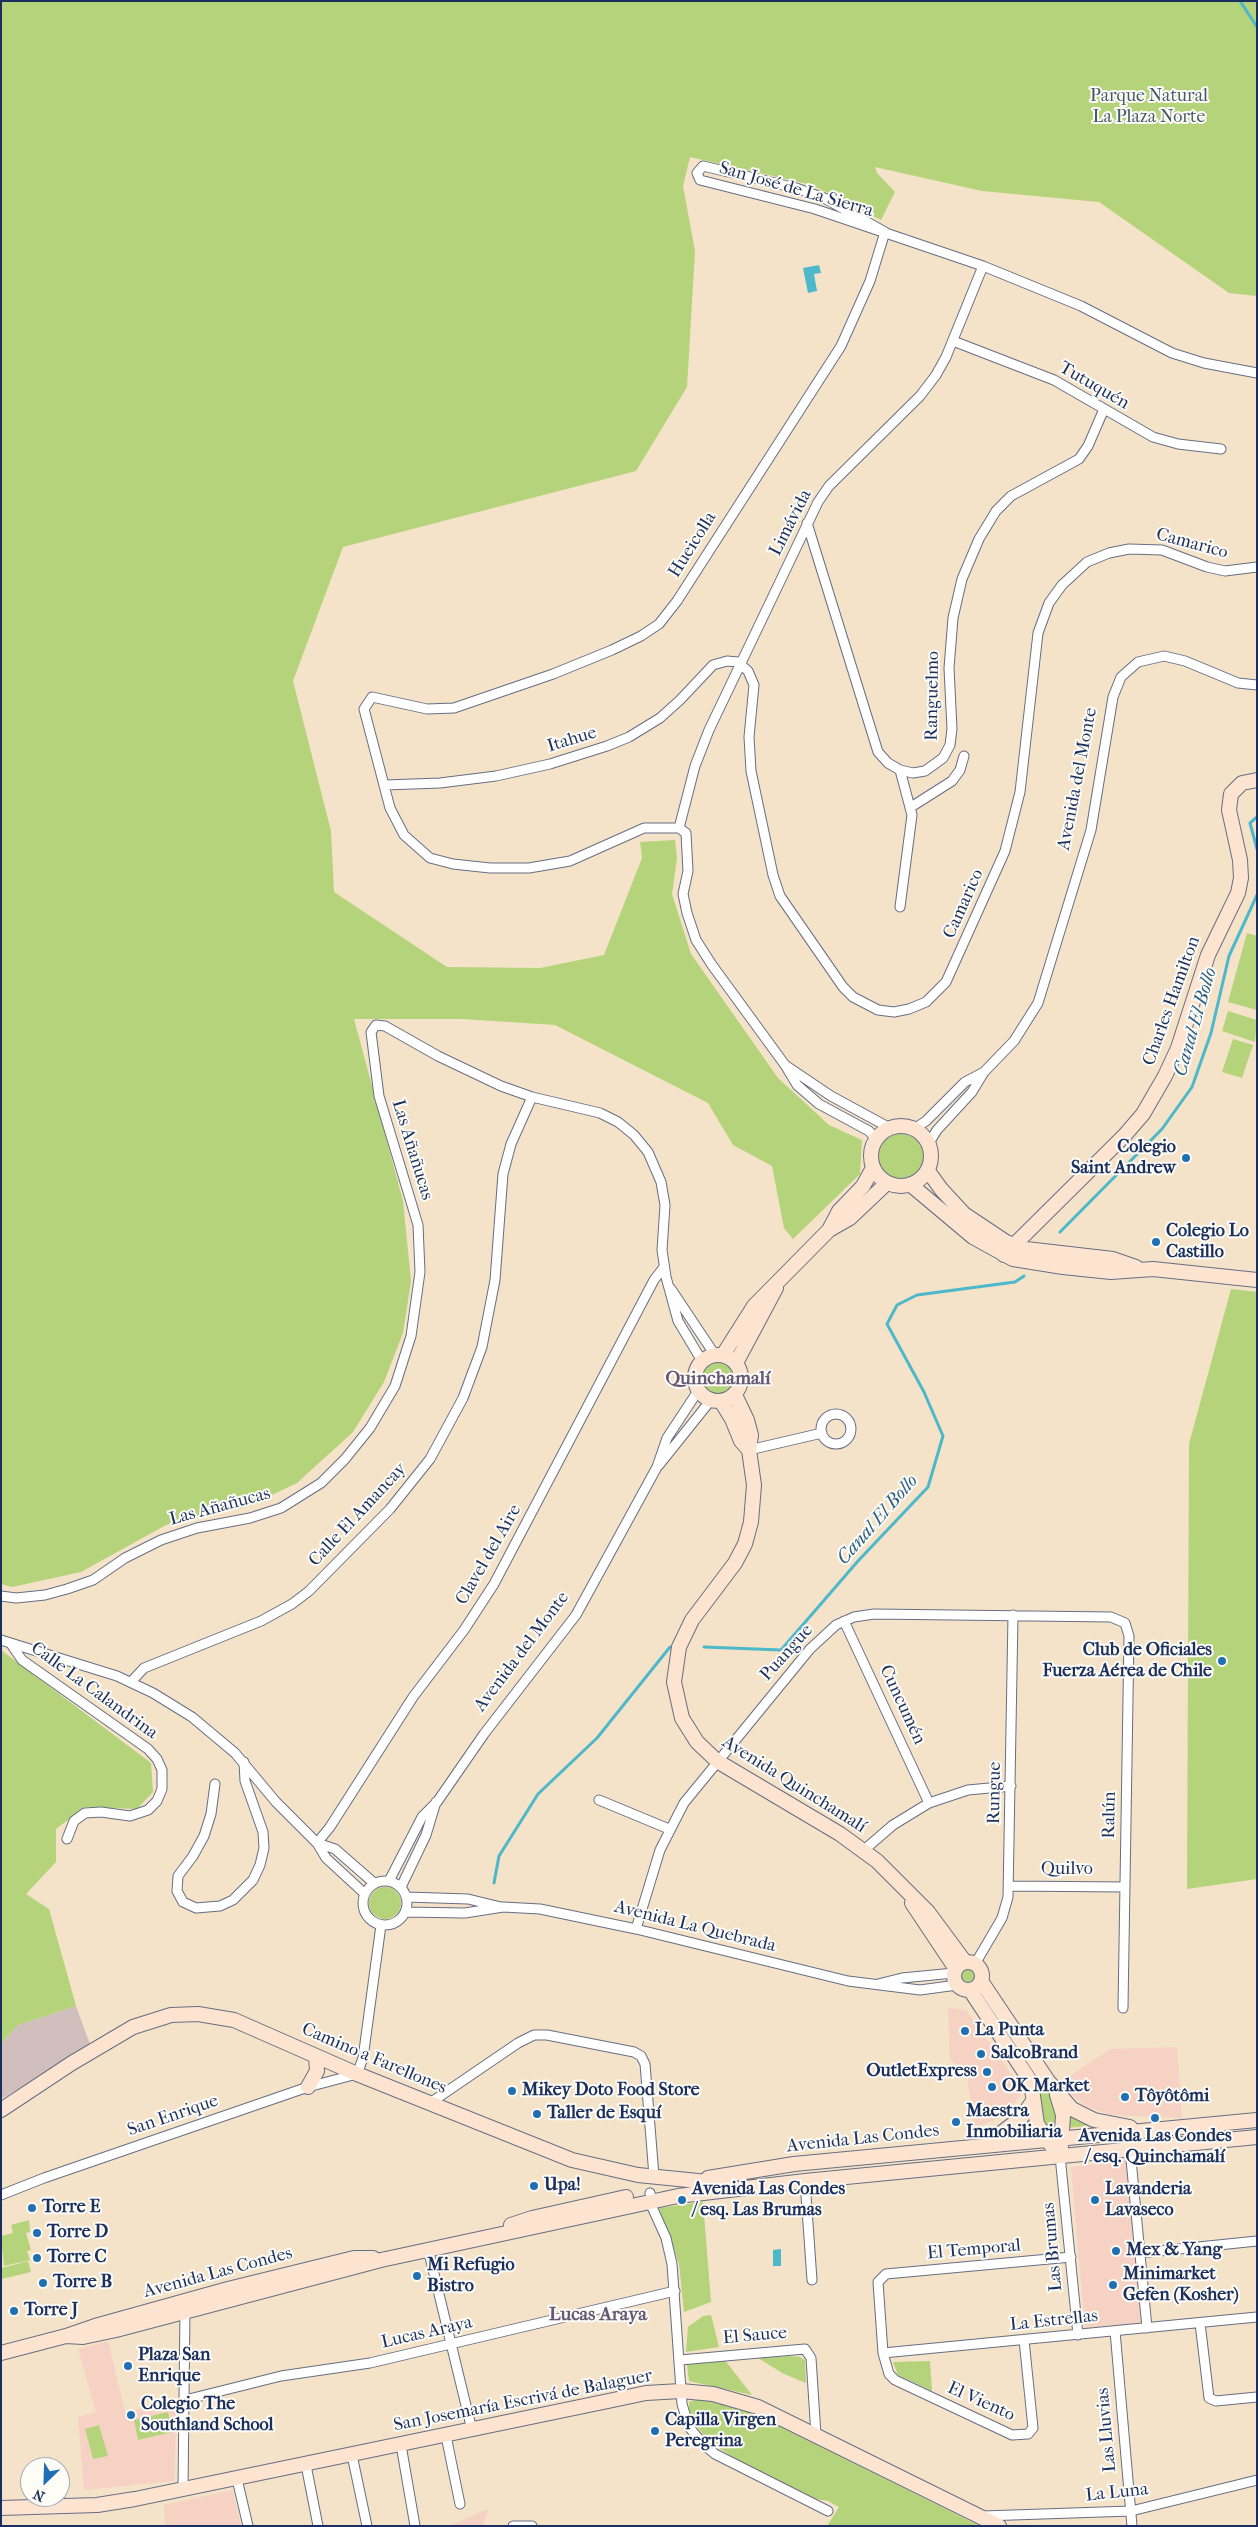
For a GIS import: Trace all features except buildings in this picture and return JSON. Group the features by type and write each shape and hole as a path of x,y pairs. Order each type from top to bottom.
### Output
{"street":[{"name":"San José de La Sierra","path":"885,232 824,198 796,188 702,166 697,173 700,180 815,208 983,266 1081,306 1172,353 1204,363 1257,373"},
{"name":"Hueicolla","path":"385,785 364,709 372,697 426,708 454,708 535,681 604,654 641,636 659,624 677,601 840,346 870,281 885,232"},
{"name":"Limávida","path":"679,828 701,748 807,523 829,486 929,386 942,366 983,266"},
{"name":"Tutuquén","path":"953,341 1054,380 1153,437 1169,442 1221,449"},
{"name":"Ranguelmo","path":"900,770 913,773 931,768 943,758 950,745 952,729 949,661 953,618 962,579 984,529 1003,503 1020,489 1079,459 1088,446 1104,409"},
{"path":"807,523 876,747 883,758 900,770 911,807 911,823 900,907"},
{"name":"Camarico","path":"740,664 748,671 754,685 749,737 751,772 773,875 780,896 847,992 871,1008 886,1011 902,1011 926,1002 946,982 1005,851 1020,792 1038,633 1045,612 1062,584 1087,562 1108,553 1129,549 1162,550 1225,571 1257,567"},
{"name":"Avenida del Monte","path":"929,1143 937,1130 972,1092 984,1072 1020,1033 1032,1014 1042,992 1091,830 1113,696 1121,677 1138,662 1164,656 1185,661 1238,683 1257,685"},
{"name":"Itahue","path":"385,785 440,783 496,776 550,764 606,746 629,737 660,718 680,700 713,664 727,661 740,664"},
{"path":"911,807 952,781 960,770 964,756"},
{"name":"Charles Hamilton","path":"1008,1250 1124,1136 1142,1114 1165,1076 1178,1048 1208,955 1238,893 1240,860 1229,810 1231,794 1242,783 1257,780"},
{"path":"385,785 390,808 404,835 430,858 454,864 490,868 529,868 570,861 644,828 679,828 686,833 688,870 683,894 696,940 785,1065 797,1085 810,1098 869,1131 876,1139"},
{"name":"Las Añañucas","path":"1,1596 16,1598 45,1595 67,1589 93,1580 125,1558 161,1540 197,1528 250,1518 281,1508 321,1483 345,1459 370,1428 394,1386 411,1336 420,1272 418,1225 379,1096 371,1032 376,1025 385,1026 475,1075 532,1097"},
{"path":"785,1065 839,1100 890,1128"},
{"name":"Avenida del Monte","path":"914,1129 926,1121 965,1082 984,1072"},
{"path":"532,1097 600,1113 626,1128 642,1143 656,1166 663,1193 664,1266 678,1321 702,1361"},
{"name":"Calle El Amancay","path":"131,1682 144,1668 261,1621 296,1601 390,1510 430,1459 463,1398 482,1346 496,1280 503,1174 512,1144 532,1097"},
{"path":"905,1126 914,1129 929,1143 932,1160 928,1171 921,1180 910,1185 896,1186 887,1183 873,1168 871,1154 876,1139 890,1128 905,1126"},
{"path":"669,1287 719,1355 736,1363 742,1379 735,1395 716,1401 698,1391 695,1372 702,1361 719,1355 754,1306 829,1230 840,1211 863,1186 873,1168"},
{"path":"928,1171 941,1189 964,1214 990,1233 1008,1250 1027,1262 1063,1268 1111,1272 1141,1269 1257,1280"},
{"path":"829,1230 850,1218 887,1183"},
{"path":"910,1185 973,1237 1008,1250"},
{"name":"Clavel del Aire","path":"317,1843 330,1827 406,1709 464,1630 494,1584 654,1280 664,1266"},
{"path":"736,1363 779,1282"},
{"name":"Avenida del Monte","path":"388,1881 416,1828 479,1740 576,1615 657,1467 667,1438 698,1391"},
{"name":"Avenida Quinchamalí","path":"735,1395 750,1431 749,1450 754,1497 751,1522 745,1544 730,1572 687,1627 679,1646 674,1670 676,1700 682,1718 697,1742 717,1761 864,1850 934,1918 963,1974 1027,2073 1033,2097 1036,2124 1046,2140 1060,2156"},
{"name":"Avenida del Monte","path":"657,1467 716,1401"},
{"name":"Avenida Quinchamalí","path":"716,1401 732,1419 741,1441 749,1450"},
{"path":"749,1450 822,1433"},
{"name":"Puangue","path":"636,1929 655,1866 669,1829 684,1802 810,1649 829,1630 844,1621 874,1614 1112,1617 1125,1623"},
{"name":"Rungue","path":"963,1974 1002,1918 1009,1886 1013,1615"},
{"name":"Cuncumén","path":"844,1621 928,1803"},
{"name":"Ralún","path":"1123,2008 1130,1636 1125,1623"},
{"path":"1,1640 90,1666 131,1682 192,1717 222,1740 244,1762 276,1802 317,1843 326,1858 364,1893"},
{"name":"Calle La Calandrina","path":"11,1644 22,1660 148,1749 157,1759 162,1770 162,1790 157,1801 148,1810 130,1816 95,1812 85,1813 74,1821 66,1839"},
{"path":"215,1784 211,1814 204,1836 193,1856 178,1876 177,1891 182,1902 196,1908 220,1906 233,1900 248,1887 260,1865 264,1848 263,1832 245,1781 244,1762"},
{"path":"864,1850 900,1821 928,1803 968,1790 1011,1786"},
{"path":"599,1800 669,1829"},
{"name":"Avenida del Monte","path":"400,1887 426,1836 436,1802"},
{"path":"317,1843 335,1849 374,1883"},
{"path":"388,1881 400,1887 406,1897 405,1912 393,1924 382,1925 372,1922 365,1914 362,1904 364,1893 374,1883 388,1881"},
{"name":"Quilvo","path":"1009,1886 1125,1887"},
{"name":"Avenida La Quebrada","path":"406,1897 468,1899 503,1907 566,1913 824,1976 920,1990 963,1974"},
{"name":"Avenida La Quebrada","path":"405,1912 465,1913 503,1907"},
{"path":"357,2074 363,2058 382,1925"},
{"path":"963,1974 981,1981 1052,2087 1072,2109 1085,2117 1103,2122 1148,2130"},
{"name":"Avenida La Quebrada","path":"878,1984 902,1978 963,1974"},
{"name":"Camino a Farellones","path":"1,2110 72,2063 127,2030 145,2022 171,2015 198,2014 228,2019 357,2074 572,2160 608,2170 751,2187"},
{"path":"430,2103 518,2044 534,2036 547,2035 634,2052 641,2056 645,2064 654,2176"},
{"path":"308,2087 317,2071 316,2056"},
{"name":"San Enrique","path":"1,2195 44,2178 308,2087 357,2074"},
{"path":"984,2146 997,2134 1021,2118 1033,2097 1038,2082 1052,2087 1063,2115 1060,2156"},
{"name":"Avenida Las Condes","path":"650,2197 696,2180 758,2168 1257,2120"},
{"name":"Avenida Las Condes","path":"1,2353 66,2336 83,2337 116,2330 184,2307 354,2258 370,2257 382,2260 480,2237 532,2218 650,2197 1257,2137"},
{"path":"1130,2149 1147,2328"},
{"name":"Las Brumas","path":"1060,2156 1078,2335"},
{"path":"805,2181 812,2280"},
{"path":"650,2197 668,2244 675,2290 681,2391 685,2420 698,2439 708,2449 740,2468 828,2511"},
{"path":"1140,2252 1257,2241"},
{"path":"428,2249 472,2430"},
{"name":"El Temporal","path":"884,2354 877,2285 880,2277 886,2274 1071,2258"},
{"name":"Lucas Araya","path":"184,2400 281,2376 341,2369 675,2290"},
{"path":"183,2490 184,2307"},
{"name":"La Estrellas","path":"884,2354 1257,2317"},
{"path":"1200,2323 1209,2398 1216,2401 1257,2397"},
{"name":"Las Lluvias","path":"1115,2331 1132,2526"},
{"name":"El Viento","path":"884,2354 889,2374 899,2382 1002,2432 1012,2435 1028,2434 1032,2431 1033,2426 1024,2340"},
{"name":"El Sauce","path":"680,2360 805,2350 811,2358 816,2435"},
{"name":"San Josemaría Escrivá de Balaguer","path":"1,2508 97,2505 306,2465 629,2396 681,2391 713,2394 743,2402 816,2435 999,2526"},
{"path":"446,2436 460,2504"},
{"path":"401,2445 415,2526"},
{"path":"352,2455 367,2526"},
{"path":"306,2465 318,2526"},
{"path":"237,2479 248,2526"},
{"name":"La Luna","path":"978,2516 1131,2511 1257,2480"},
{"path":"513,2526 532,2526"}],"shaded area":[{"path":"76,2006 91,2047 1,2099 1,2044 18,2025"},
{"path":"948,2008 966,2010 1024,2091 1002,2117 974,2128 967,2074 950,2059"},
{"path":"1177,2047 1182,2118 1110,2115 1084,2105 1060,2085 1061,2082 1110,2049"},
{"path":"1127,2160 1141,2323 1085,2328 1071,2167"},
{"name":"Colegio The Southland School","path":"108,2341 125,2412 176,2401 175,2481 84,2490 78,2417 96,2412 78,2349"},
{"path":"233,2490 241,2526 165,2526 164,2505"},
{"path":"488,2509 483,2526 449,2526"}],"green space":[{"name":"Parque Natural La Plaza Norte","path":"1,1 1257,1 1257,296 1229,293 1099,202 982,191 875,167 877,173 895,192 881,220 812,185 690,157 683,186 695,251 687,387 636,471 343,547 293,681 331,831 334,892 447,967 540,968 604,955 642,858 640,842 675,840 677,858 672,894 691,954 778,1078 829,1125 862,1140 860,1174 793,1239 784,1228 772,1166 733,1145 708,1103 555,1025 462,1019 354,1019 403,1201 411,1281 403,1333 384,1382 353,1432 297,1483 246,1507 166,1525 81,1572 12,1587 1,1584"},
{"path":"1247,933 1257,936 1257,1010 1228,1002"},
{"path":"1228,1011 1257,1020 1255,1042 1222,1031"},
{"path":"1233,1039 1253,1045 1242,1078 1222,1072"},
{"path":"896,1134 906,1134 918,1140 923,1148 923,1166 918,1174 910,1179 896,1180 888,1177 881,1170 878,1162 878,1152 881,1144 888,1137"},
{"name":"Club de Oficiales Fuerza Aérea de Chile","path":"1231,1289 1257,1292 1257,1879 1187,1889 1189,1444"},
{"path":"719,1361 731,1366 736,1378 731,1390 719,1395 707,1390 702,1378 707,1366"},
{"path":"1,1650 151,1763 153,1792 137,1809 85,1807 56,1829 56,1862 26,1894 49,1909 76,2006 18,2025 1,2044"},
{"path":"385,1887 397,1891 401,1903 397,1915 385,1919 373,1915 369,1903 373,1891"},
{"path":"965,1968 971,1968 975,1975 971,1982 965,1982 961,1978 961,1972"},
{"path":"1045,2084 1058,2113 1056,2127 1052,2130 1047,2130 1043,2126 1039,2096"},
{"path":"1068,2110 1097,2125 1066,2128"},
{"path":"1029,2115 1036,2134 1000,2136"},
{"path":"703,2202 711,2302 684,2312 679,2264 659,2208"},
{"path":"29,2220 30,2232 26,2233 31,2250 27,2251 30,2260 4,2266 1,2236 13,2233 11,2225"},
{"path":"28,2261 31,2272 2,2279 2,2268"},
{"path":"711,2315 719,2347 686,2352 688,2327 703,2316"},
{"path":"800,2357 805,2360 806,2383 784,2374 758,2358"},
{"path":"724,2359 752,2395 689,2381 687,2364"},
{"path":"930,2361 932,2391 898,2375 893,2362"},
{"path":"698,2399 742,2408 980,2526 827,2526 839,2507 828,2501 816,2499 739,2461 708,2441 689,2416 689,2402"},
{"path":"168,2412 172,2432 138,2440 134,2420"},
{"path":"99,2425 108,2456 93,2459 85,2429"}],"water":[{"path":"819,265 821,273 814,274 817,291 808,293 803,268"},
{"path":"781,2249 781,2266 773,2266 773,2250"}],"waterway":[{"path":"1240,1 1257,27"},
{"name":"Canal El Bollo","path":"1257,817 1250,823 1257,849"},
{"name":"Canal El Bollo","path":"1060,1232 1162,1129 1192,1087 1211,1033 1229,956 1257,895"},
{"name":"Canal El Bollo","path":"704,1647 781,1650 858,1561 928,1487 943,1436 924,1392 887,1324 897,1305 917,1295 1015,1282 1024,1276"},
{"name":"Canal El Bollo","path":"494,1883 499,1856 538,1794 597,1738 670,1647"}],"place":[{"name":"Colegio Saint Andrew","path":"1186,1158"},
{"name":"Colegio Lo Castillo","path":"1156,1242"},
{"name":"Club de Oficiales Fuerza Aérea de Chile","path":"1222,1661"},
{"name":"La Punta","path":"965,2031"},
{"name":"SalcoBrand","path":"981,2054"},
{"name":"OutletExpress","path":"987,2072"},
{"name":"OK Market","path":"992,2087"},
{"name":"Mikey Doto Food Store","path":"512,2091"},
{"name":"Tôyôtômi","path":"1125,2097"},
{"name":"Taller de Esquí","path":"537,2114"},
{"name":"Avenida Las Condes / esq. Quinchamalí","path":"1155,2118"},
{"name":"Maestra Inmobiliaria","path":"956,2122"},
{"name":"Upa!","path":"534,2186"},
{"name":"Avenida Las Condes / esq. Las Brumas","path":"682,2200"},
{"name":"Lavanderia Lavaseco","path":"1095,2200"},
{"name":"Torre E","path":"32,2208"},
{"name":"Torre D","path":"37,2233"},
{"name":"Mex & Yang","path":"1116,2251"},
{"name":"Torre C","path":"37,2258"},
{"name":"Mi Refugio Bistro","path":"417,2276"},
{"name":"Torre B","path":"43,2283"},
{"name":"Minimarket Gefen (Kosher)","path":"1113,2285"},
{"name":"Torre J","path":"14,2311"},
{"name":"Plaza San Enrique","path":"128,2366"},
{"name":"Colegio The Southland School","path":"131,2415"},
{"name":"Capilla Virgen Peregrina","path":"655,2431"}],"district":[{"name":"Quinchamalí","path":"718,1379"},
{"name":"Lucas Araya","path":"598,2315"}]}
